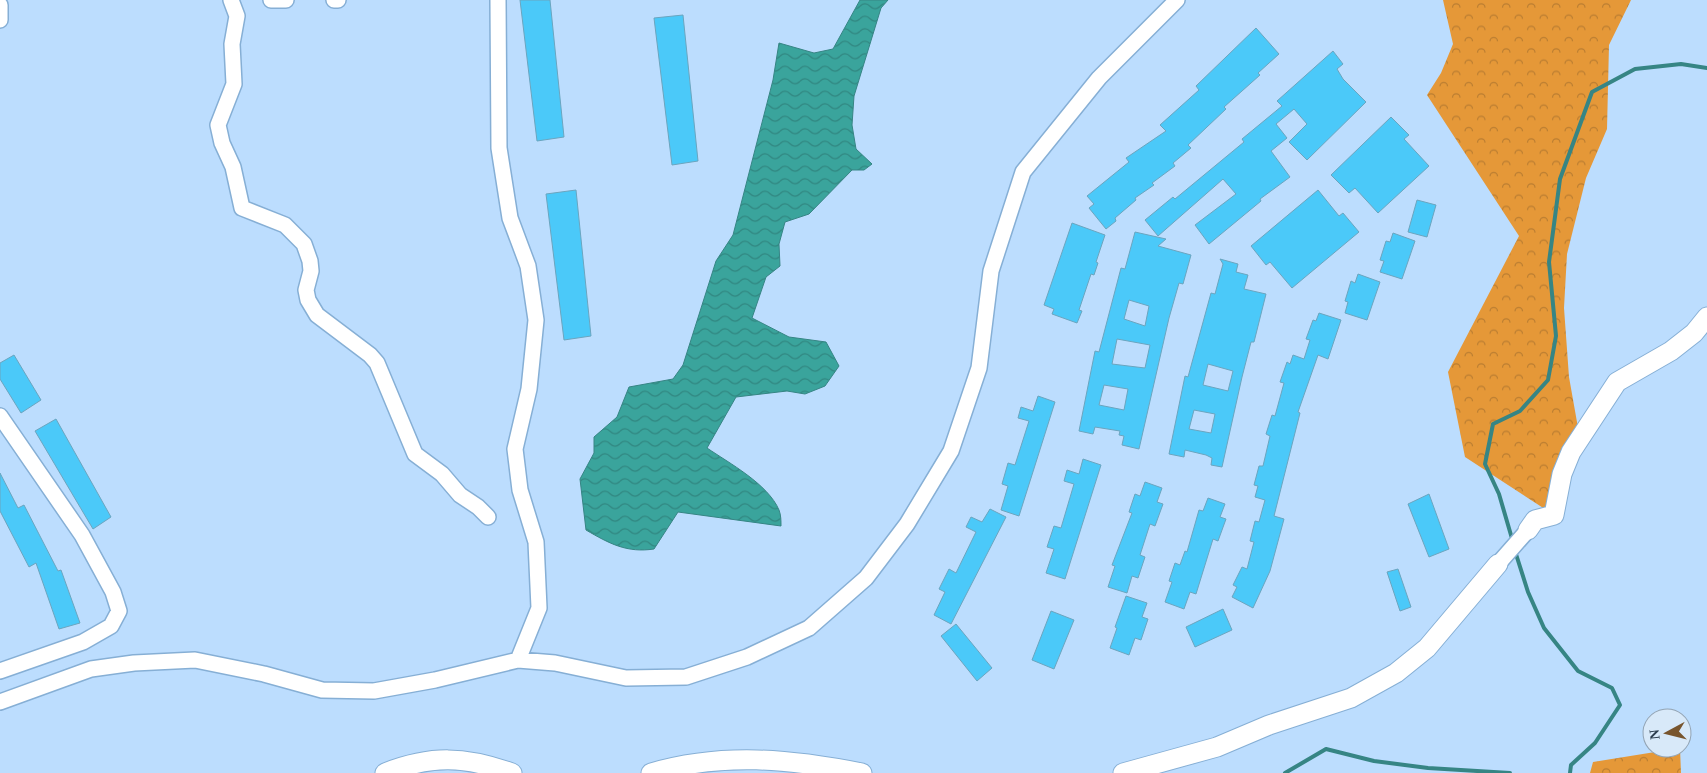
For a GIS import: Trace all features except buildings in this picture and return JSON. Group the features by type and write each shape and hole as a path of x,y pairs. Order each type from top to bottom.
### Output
{"street":[{"path":"231,0 236,16 232,44 234,84 218,125 222,143 233,167 242,208 284,225 304,244 310,261 311,271 306,290 311,306 317,315 370,355 377,363 415,454 442,474 460,495 478,507 488,518"},
{"path":"271,0 286,0"},
{"path":"498,0 499,148 510,218 528,266 536,320 529,389 516,449 520,490 536,542 539,608 518,660"},
{"path":"0,702 91,669 134,663 195,660 264,674 322,690 374,691 435,680 518,660 554,663 626,678 686,677 747,657 809,628 866,578 907,524 951,451 980,368 991,271 1023,172 1099,78 1177,0"},
{"path":"0,5 0,20"},
{"path":"1123,773 1217,747 1269,725 1351,698 1396,673 1427,648 1535,520 1554,515 1562,474 1571,452 1617,382 1671,350 1694,333 1707,317"},
{"path":"0,416 82,535 113,592 119,611 111,626 83,642 0,671"},
{"path":"385,773 412,762 441,759 470,761 512,773"},
{"path":"650,773 684,764 734,759 812,763 862,773"}],"green space":[{"path":"1443,0 1631,0 1609,45 1607,129 1586,178 1567,254 1564,308 1569,377 1580,439 1554,515 1465,457 1448,372 1519,236 1427,95 1441,73 1453,44"},
{"path":"1642,754 1642,758 1680,758 1681,773 1590,773 1593,762"}],"water":[{"path":"860,0 888,0 881,8 854,96 852,125 856,149 872,164 864,170 852,170 809,214 785,222 779,244 780,266 766,277 752,318 789,337 826,342 839,366 825,386 805,394 787,391 736,397 707,448 747,475 766,491 774,500 779,510 781,526 678,512 654,549 635,550 611,543 586,530 580,479 594,453 594,437 617,417 629,387 673,379 683,365 716,261 733,235 773,80 779,43 814,53 833,49"}],"waterway":[{"path":"1513,542 1499,494 1485,464 1493,424 1520,411 1548,380 1556,336 1549,262 1560,179 1592,92 1635,69 1681,64 1707,68"},
{"path":"1515,551 1528,592 1544,628 1578,671 1612,688 1620,705 1595,743 1571,765 1570,773"},
{"path":"1285,773 1326,749 1374,761 1428,768 1510,773"}]}
